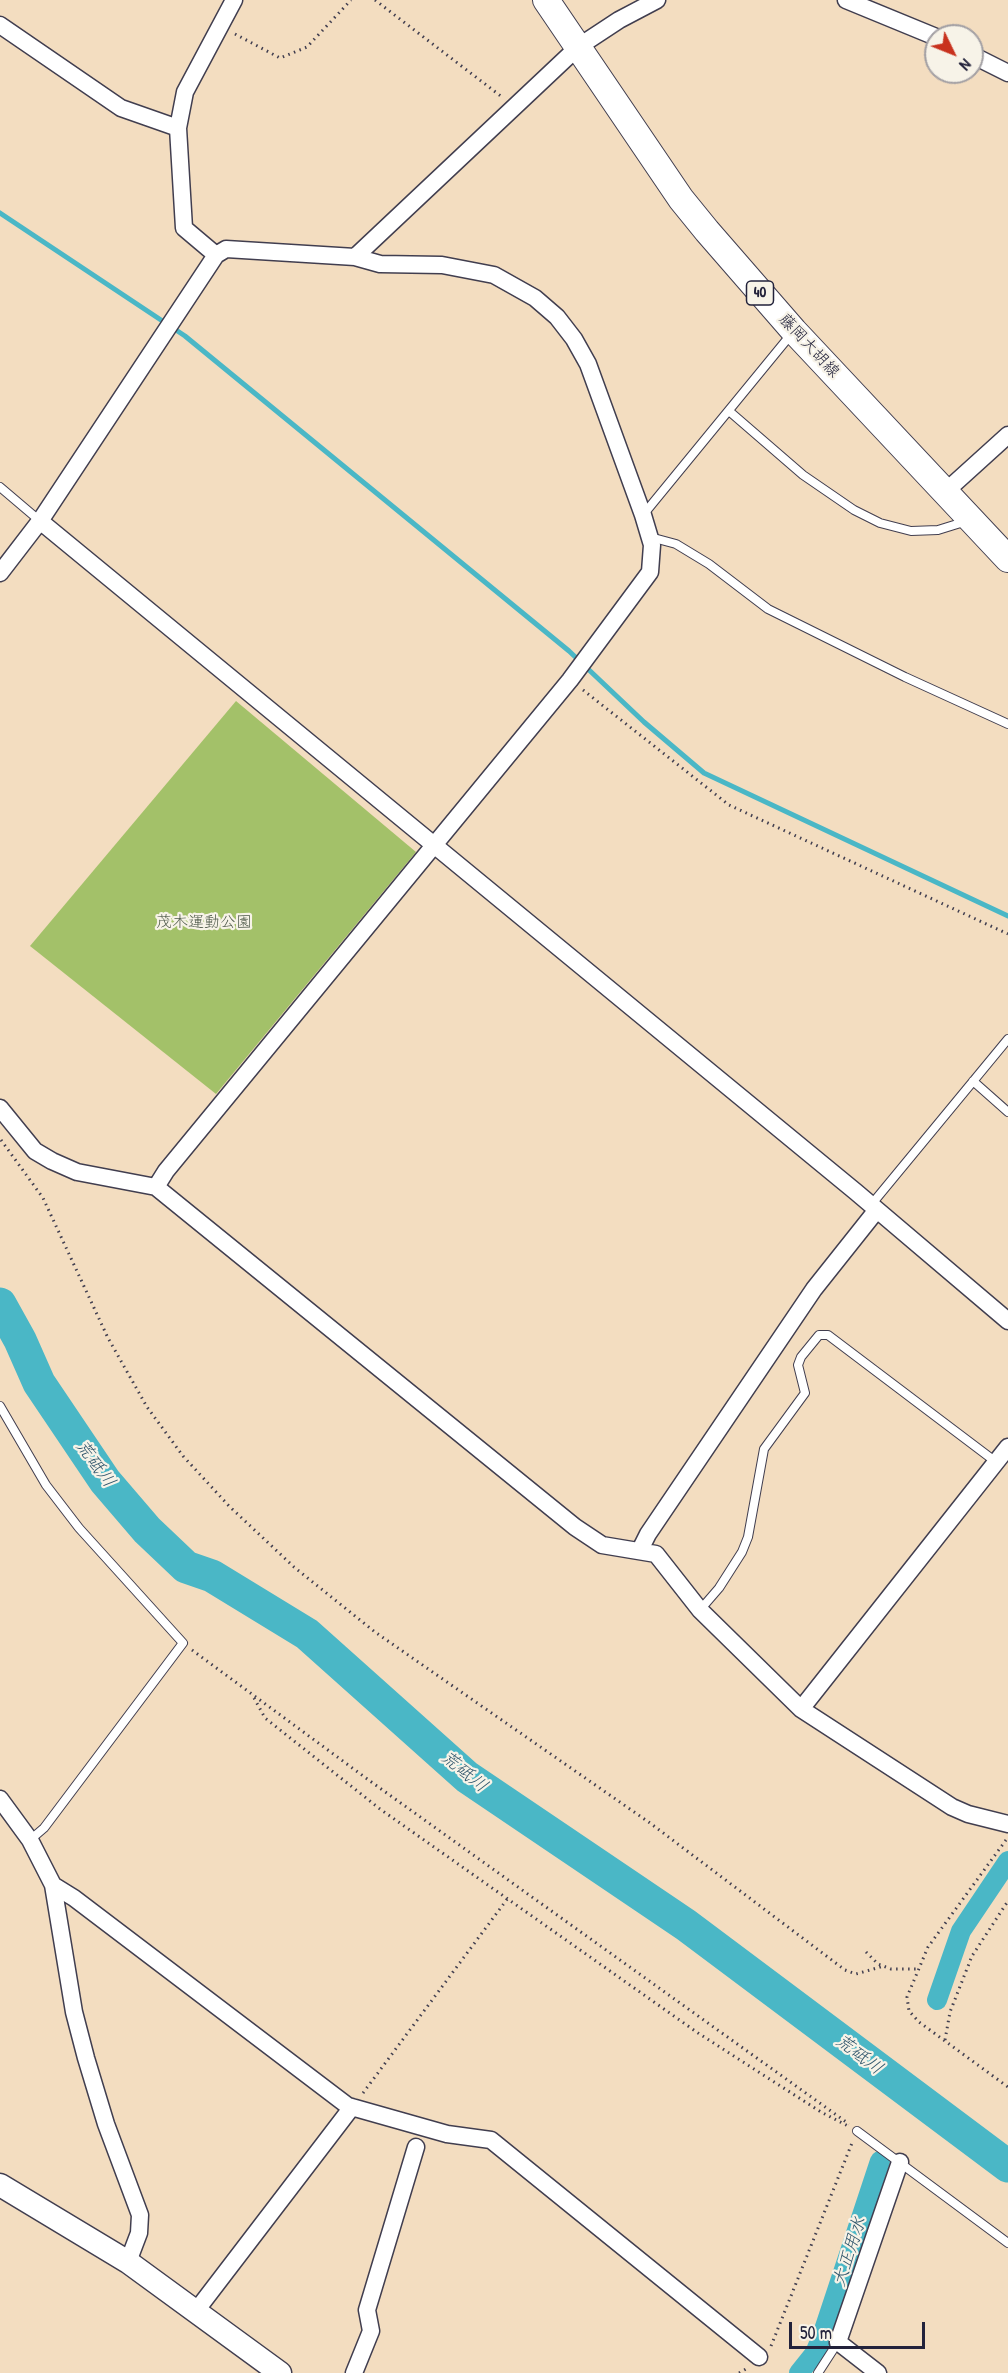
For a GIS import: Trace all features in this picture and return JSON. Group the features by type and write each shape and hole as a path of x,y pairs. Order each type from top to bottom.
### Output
{"main road":[{"name":"藤岡大胡線","path":"546,0 681,199 794,331 1008,559"}],"street":[{"path":"216,255 184,228 178,128 185,92 234,0"},
{"path":"355,257 578,47 619,20 657,0"},
{"path":"846,0 924,32"},
{"path":"0,25 121,108 178,128"},
{"path":"984,61 1008,73"},
{"path":"0,573 40,521 216,255 226,249 355,257 380,264 442,265 494,275 535,298 557,316 574,339 588,364 650,537 652,545 650,573 570,681 432,846 156,1187"},
{"path":"945,492 1008,435"},
{"path":"40,521 1008,1321"},
{"path":"0,1108 35,1151 52,1161 77,1172 156,1187 574,1527 602,1545 656,1554 700,1610 801,1708 952,1807 968,1815 1008,1824"},
{"path":"640,1550 648,1534 814,1289 874,1208"},
{"path":"801,1708 1008,1447"},
{"path":"0,1799 30,1840 53,1885 74,2012 86,2058 106,2124 140,2215 139,2233 128,2262"},
{"path":"53,1885 74,1898 352,2107 447,2134 490,2140 759,2357"},
{"path":"196,2311 352,2107"},
{"path":"354,2373 371,2331 367,2310 416,2147"},
{"path":"878,2373 838,2342 900,2162"},
{"path":"0,2185 128,2262 280,2373"}],"lane":[{"path":"643,515 794,331"},
{"path":"729,411 803,475 854,510 880,523 911,531 938,530 970,520"},
{"path":"0,487 40,521"},
{"path":"650,537 676,544 709,564 768,609 905,677 1008,724"},
{"path":"874,1208 1008,1039"},
{"path":"973,1081 1008,1112"},
{"path":"700,1610 729,1575 745,1544 764,1449 805,1393 798,1365 801,1357 819,1335 828,1335 996,1462"},
{"path":"0,1406 46,1485 79,1528 183,1643 44,1828 30,1840"},
{"path":"857,2131 1008,2243"},
{"path":"818,2373 838,2342"}],"path":[{"path":"220,25 280,58 307,47 351,0"},
{"path":"375,0 515,107"},
{"path":"570,681 729,805 1008,934"},
{"path":"0,1138 43,1198 108,1338 147,1407 183,1456 229,1506 294,1567 375,1632 650,1822 845,1970 856,1974 884,1966"},
{"path":"183,1643 252,1696 857,2131"},
{"path":"252,1696 265,1718 371,1802 698,2033 821,2112 857,2131"},
{"path":"1008,1836 928,1947 907,1997 909,2011 919,2022 1008,2087"},
{"path":"352,2107 508,1898"},
{"path":"945,2040 950,2012 972,1956 1008,1900"},
{"path":"866,1952 891,1969 917,1969"},
{"path":"759,2357 772,2344 857,2131"}],"green space":[{"name":"茂木運動公園","path":"236,701 416,852 216,1094 30,946"}],"waterway":[{"path":"0,213 185,336 569,651 644,722 704,773 1008,916"},
{"name":"荒砥川","path":"0,1304 20,1340 39,1383 105,1481 147,1530 186,1567 212,1576 307,1634 467,1777 686,1925 1008,2166"},
{"name":"大正用水","path":"937,2000 961,1931 1008,1861"},
{"name":"大正用水","path":"799,2373 815,2353 822,2336 880,2161"}]}
